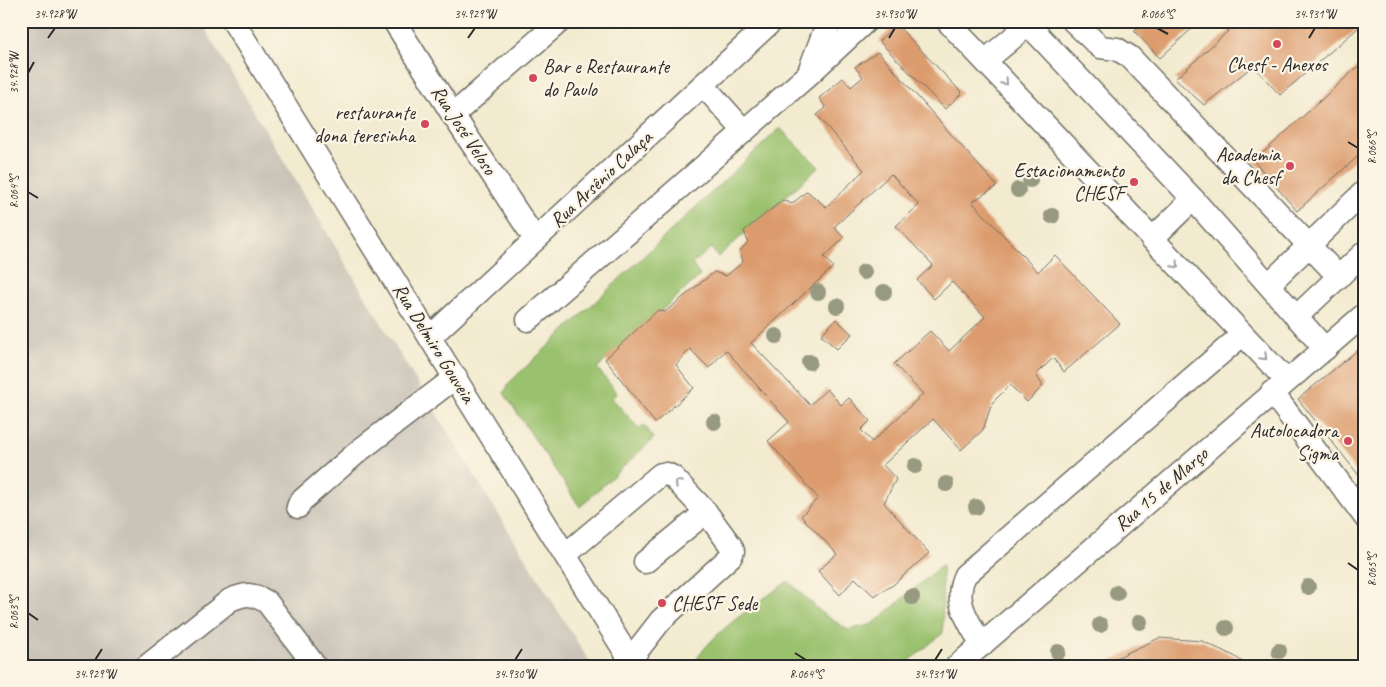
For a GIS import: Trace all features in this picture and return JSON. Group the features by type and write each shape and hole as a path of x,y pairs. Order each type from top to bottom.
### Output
{"street":[{"name":"Rua Delmiro Gouveia","path":"233,21 632,663"},
{"name":"Rua José Veloso","path":"394,21 453,115 535,238"},
{"path":"453,115 560,21"},
{"name":"Rua Arsênio Calaça","path":"430,337 772,21"},
{"path":"807,76 823,36 832,21"},
{"path":"528,320 807,76 866,21"},
{"path":"947,21 1242,335 1279,386 1365,517"},
{"path":"1073,21 1100,47 1117,49 1130,57 1339,277"},
{"path":"985,61 1027,23 1193,199 1325,349"},
{"path":"703,85 744,131"},
{"path":"1269,284 1365,191"},
{"path":"1152,239 1193,199"},
{"path":"1296,317 1365,252"},
{"name":"Rua 15 de Março","path":"957,666 1279,386 1365,314"},
{"path":"982,645 963,611 959,594 960,584 965,575 1242,335"},
{"path":"298,507 300,502 360,450 456,377"},
{"path":"565,555 660,474 667,474 673,477 706,512 731,546 733,551 730,556 661,620 632,663"},
{"path":"645,562 706,512"},
{"path":"147,666 230,600 246,594 257,596 267,602 315,666"}],"shaded area":[{"path":"21,21 200,21 407,366 592,666 21,666"}],"green space":[{"path":"780,128 819,167 718,257 711,248 692,264 700,276 597,368 617,393 612,398 639,429 644,425 654,438 580,507 504,393 510,382"},
{"path":"942,565 943,633 903,666 693,666 700,654 722,630 788,581 822,613 848,630 873,624"}],"building":[{"name":"Chesf - Anexos","path":"1145,21 1200,21 1160,58 1134,31"},
{"name":"Chesf - Anexos","path":"1239,21 1365,22 1280,95 1253,66 1204,105 1175,79"},
{"path":"896,24 962,93 945,109 879,41"},
{"path":"878,52 997,186 972,202 1038,272 1055,255 1120,324 1064,372 1053,358 1036,375 1043,386 1027,402 1010,385 992,403 983,430 961,450 933,419 883,465 896,479 884,503 929,553 893,585 874,596 855,578 840,595 818,571 837,554 801,516 818,498 768,441 789,422 726,350 709,368 690,349 676,365 694,388 655,423 605,359 658,310 665,312 714,272 726,276 743,262 740,251 748,242 744,231 783,200 792,204 807,191 826,207 864,170 817,115 826,108 819,98 843,78 851,87 863,77 855,67","holes":["891,174 919,205 896,226 933,265 917,280 934,299 952,282 985,317 949,351 930,331 894,364 923,394 872,442 861,430 870,421 849,398 841,405 827,389 810,405 751,343 833,267 824,257 844,238 834,227"]},
{"name":"Chesf - Anexos","path":"1365,60 1365,150 1297,211 1254,161"},
{"path":"836,319 852,334 837,349 821,335"},
{"name":"Autolocadora Sigma","path":"1365,344 1365,483 1298,399"},
{"path":"1159,638 1202,641 1234,656 1248,666 1099,666"}],"place":[{"name":"Chesf - Anexos","path":"1277,44"},
{"name":"Bar e Restaurante do Paulo","path":"533,78"},
{"name":"restaurante dona teresinha","path":"425,124"},
{"name":"Academia da Chesf","path":"1290,166"},
{"name":"Estacionamento CHESF","path":"1134,182"},
{"name":"Autolocadora Sigma","path":"1348,441"},
{"name":"CHESF Sede","path":"662,603"}]}
